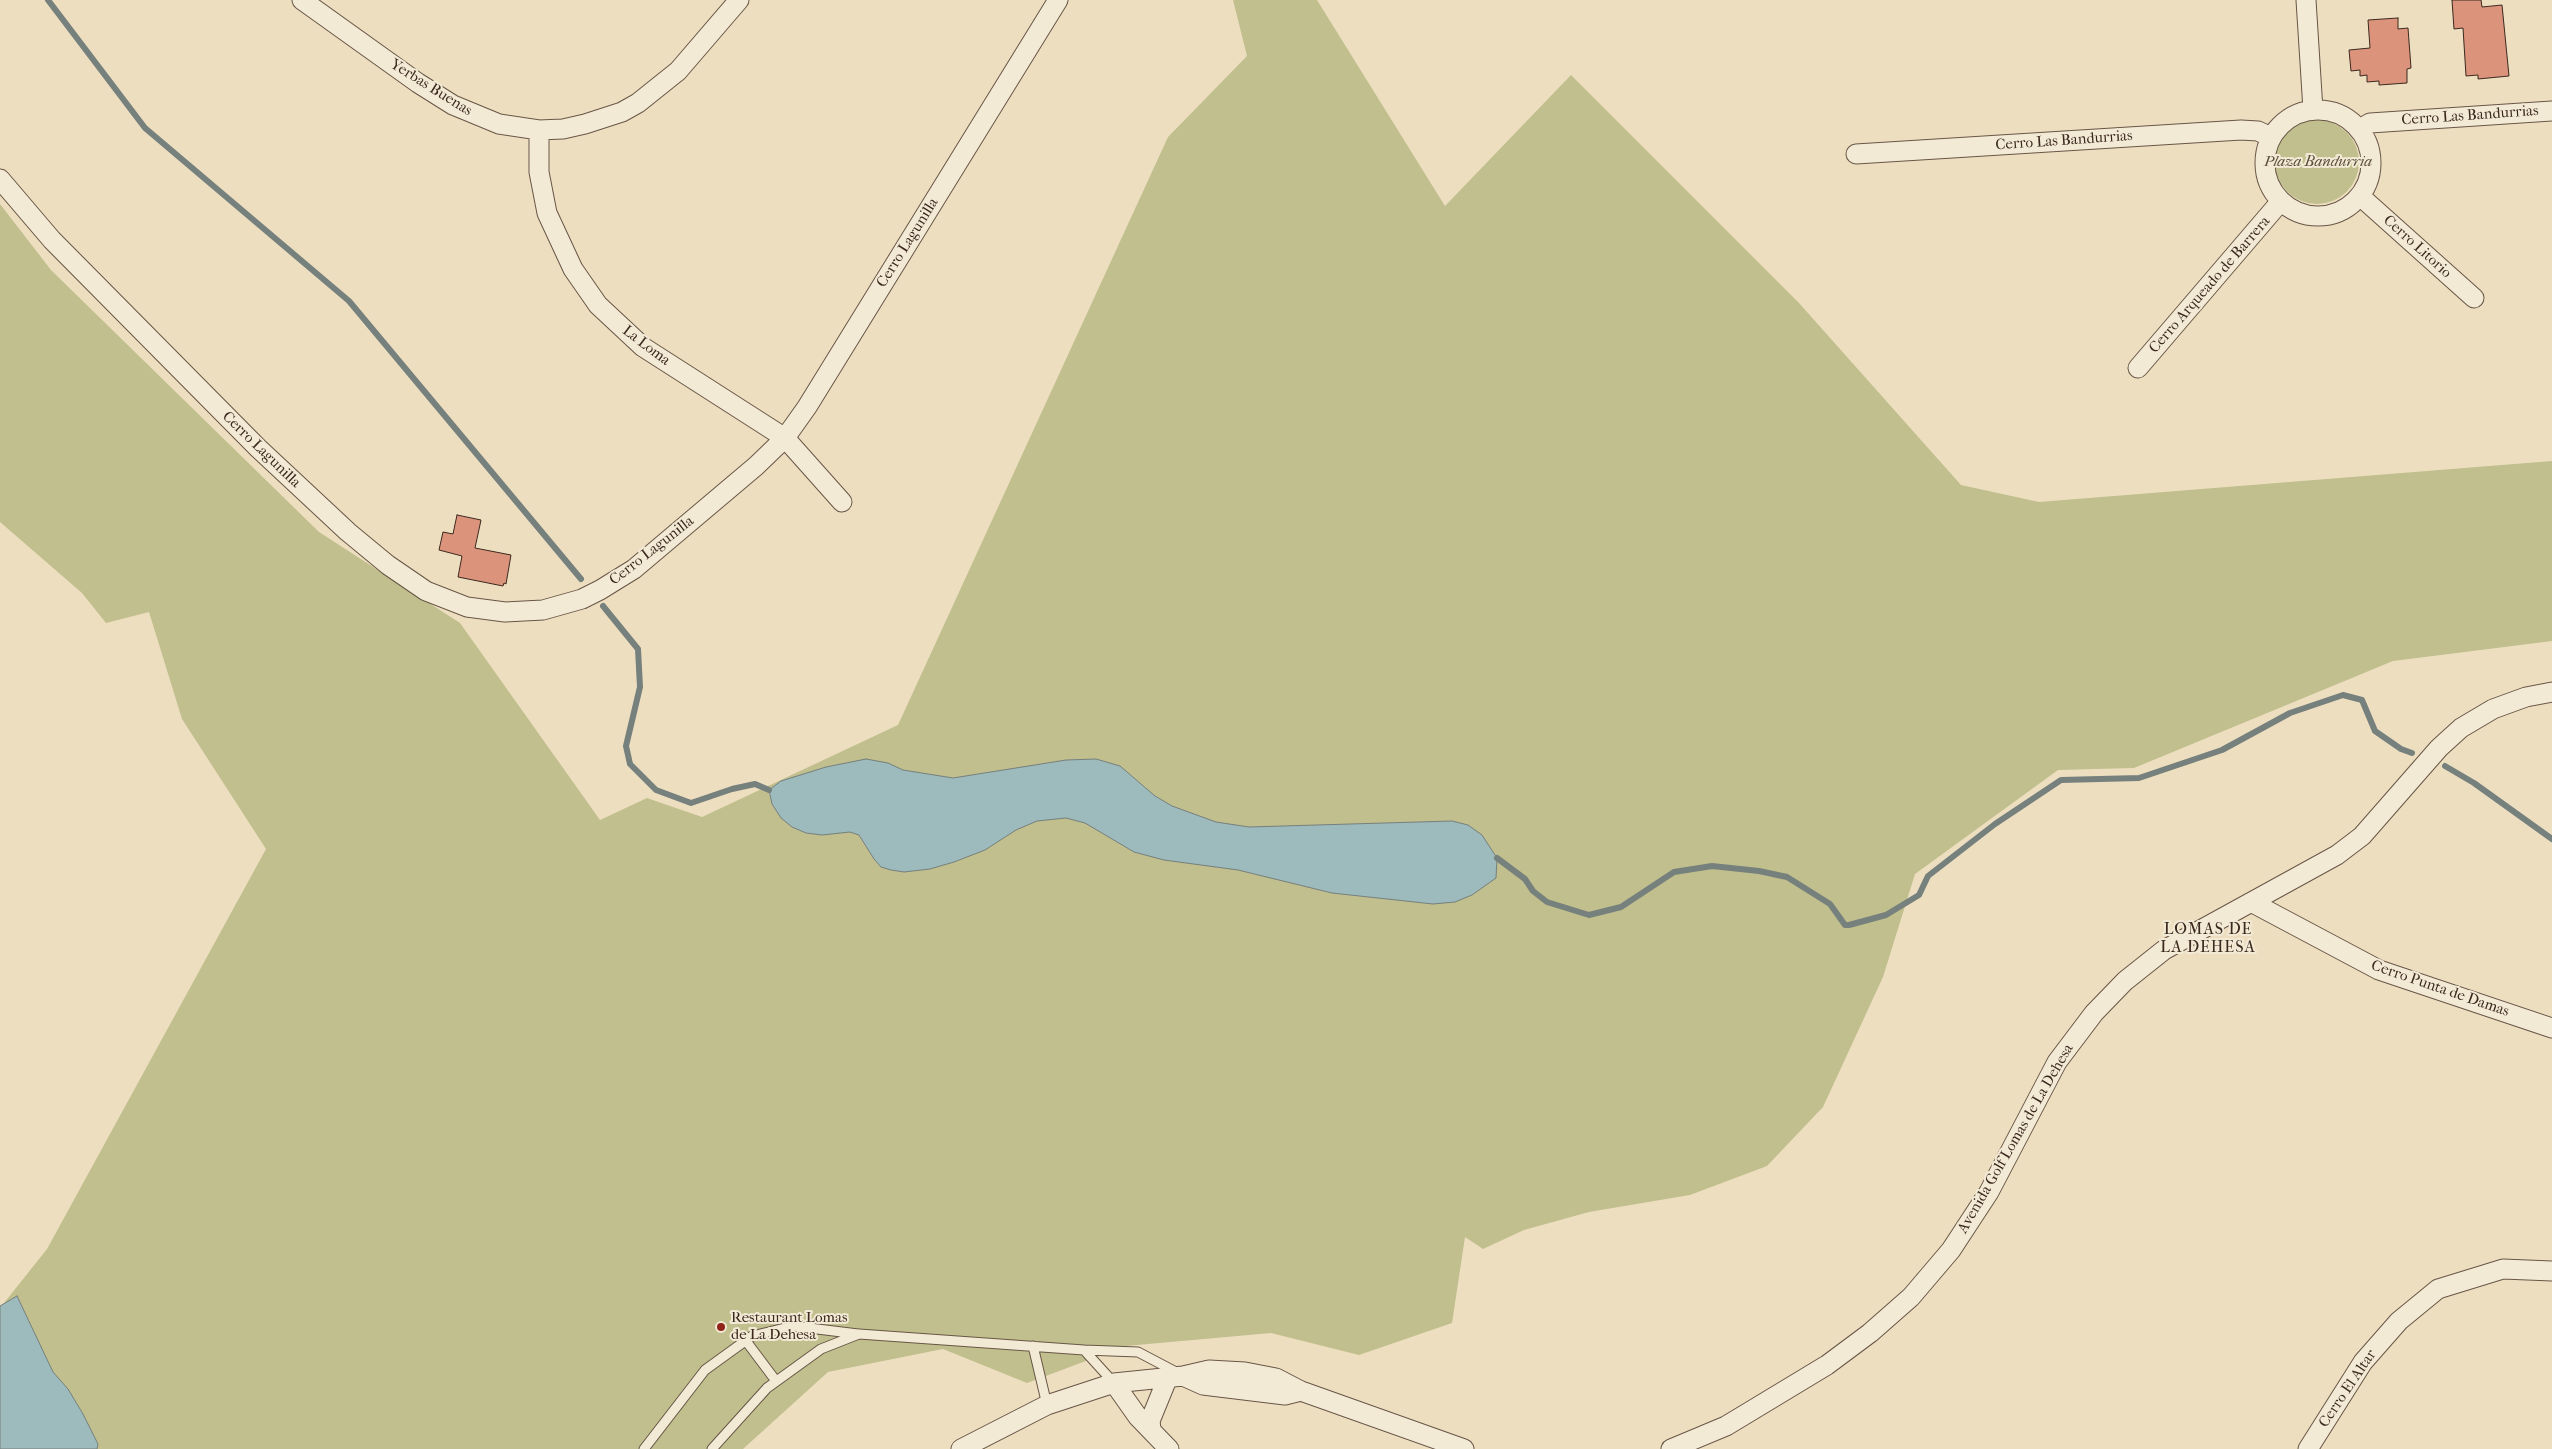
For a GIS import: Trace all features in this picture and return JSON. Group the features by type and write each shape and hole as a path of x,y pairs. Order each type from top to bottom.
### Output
{"street":[{"name":"Yerbas Buenas","path":"302,0 418,83 453,105 499,124 540,130 563,129 585,124 613,115 638,103 678,71 708,39 739,0"},
{"name":"Cerro Lagunilla","path":"0,179 79,268 303,491 348,532 388,565 426,591 446,600 486,610 523,612 563,605 600,590 656,551 756,466 785,438 807,407 1058,0"},
{"path":"2306,0 2313,110"},
{"path":"2313,110 2334,112 2348,119 2360,129 2369,145 2372,162 2369,180 2360,196 2347,208 2330,215 2313,216 2295,212 2281,201 2270,188 2265,171 2266,154 2271,137 2291,117 2313,110"},
{"name":"Cerro Las Bandurrias","path":"2360,129 2370,124 2552,110"},
{"name":"La Loma","path":"540,130 539,172 547,213 572,269 598,304 644,347 785,438 842,502"},
{"name":"Cerro Las Bandurrias","path":"1856,154 2240,130 2258,131 2271,137"},
{"name":"Cerro Litorio","path":"2360,196 2474,298"},
{"name":"Cerro Arqueado de Barrera","path":"2138,368 2281,201"},
{"name":"Avenida Golf Lomas de La Dehesa","path":"1671,1449 1726,1426 1827,1366 1911,1298 1951,1250 1988,1192 2057,1062 2094,1013 2125,981 2164,950 2337,855 2362,836 2438,748 2461,728 2493,709 2526,697 2552,692"},
{"name":"Cerro Punta de Damas","path":"2251,902 2378,970 2552,1028"},
{"name":"Cerro El Altar","path":"2308,1449 2363,1362 2399,1321 2438,1290 2503,1269 2552,1271"},
{"path":"961,1449 1047,1405 1114,1383 1175,1377 1209,1370 1245,1372 1276,1378 1301,1391 1464,1449"},
{"path":"1151,1429 1150,1421 1175,1377"},
{"path":"1114,1383 1138,1417 1169,1449"}],"lane":[{"path":"644,1449 705,1370 752,1336 793,1326 863,1335 1138,1352 1175,1377"},
{"path":"712,1449 767,1388 776,1381 821,1349 863,1335"},
{"path":"746,1341 776,1381"},
{"path":"1033,1346 1047,1405"},
{"path":"1084,1350 1114,1383"}],"green space":[{"path":"1233,0 1317,0 1445,206 1571,75 1799,303 1961,485 2039,502 2552,461 2552,641 2393,661 2134,768 2058,770 1915,874 1883,977 1823,1107 1767,1166 1690,1195 1589,1212 1524,1230 1483,1249 1465,1237 1452,1323 1359,1355 1271,1333 1126,1346 1027,1383 943,1349 828,1372 743,1449 0,1449 0,1308 47,1249 266,849 182,719 149,612 106,623 82,593 0,522 0,204 51,270 319,532 460,623 600,820 647,798 702,817 898,725 1168,137 1247,56"},
{"name":"Plaza Bandurria","path":"2317,120 2333,123 2347,132 2356,146 2359,162 2356,178 2347,192 2333,201 2317,204 2301,201 2287,192 2278,178 2275,162 2278,146 2287,132 2301,123"}],"water":[{"path":"866,759 888,763 903,770 953,778 1066,760 1096,759 1120,766 1155,796 1172,806 1216,822 1249,827 1452,821 1468,825 1482,835 1497,858 1496,878 1472,895 1455,902 1433,904 1332,893 1238,870 1164,860 1134,852 1085,823 1066,818 1037,821 1016,830 985,850 954,862 930,869 904,872 891,870 881,867 859,835 850,832 822,835 806,833 792,827 781,818 772,804 769,790 781,781 826,767"},
{"path":"17,1296 53,1372 68,1389 83,1414 98,1444 97,1449 0,1449 0,1306"}],"building":[{"path":"2452,0 2481,0 2482,7 2502,5 2509,76 2478,79 2478,75 2466,76 2463,28 2454,29"},
{"path":"2398,18 2398,29 2408,28 2411,68 2407,69 2407,83 2379,85 2379,81 2367,82 2367,75 2360,76 2360,70 2351,71 2349,50 2370,48 2368,20"},
{"path":"457,515 481,520 475,548 511,555 506,584 504,583 503,586 458,577 462,556 439,550 443,532 453,534"}],"waterway":[{"path":"48,0 145,128 349,301 581,579"},
{"path":"603,606 638,649 640,687 626,746 630,764 656,790 691,803 732,789 755,784 769,790"},
{"path":"1497,858 1525,879 1533,891 1547,902 1589,915 1621,907 1674,872 1712,866 1759,871 1787,877 1830,904 1845,925 1849,925 1886,915 1919,895 1928,876 1995,824 2061,780 2139,778 2222,750 2290,713 2343,695 2362,700 2375,731 2401,749 2412,753"},
{"path":"2445,766 2474,783 2552,839"}],"place":[{"name":"Restaurant Lomas de La Dehesa","path":"721,1327"}],"district":[{"name":"LOMAS DE LA DEHESA","path":"2208,939"}]}
